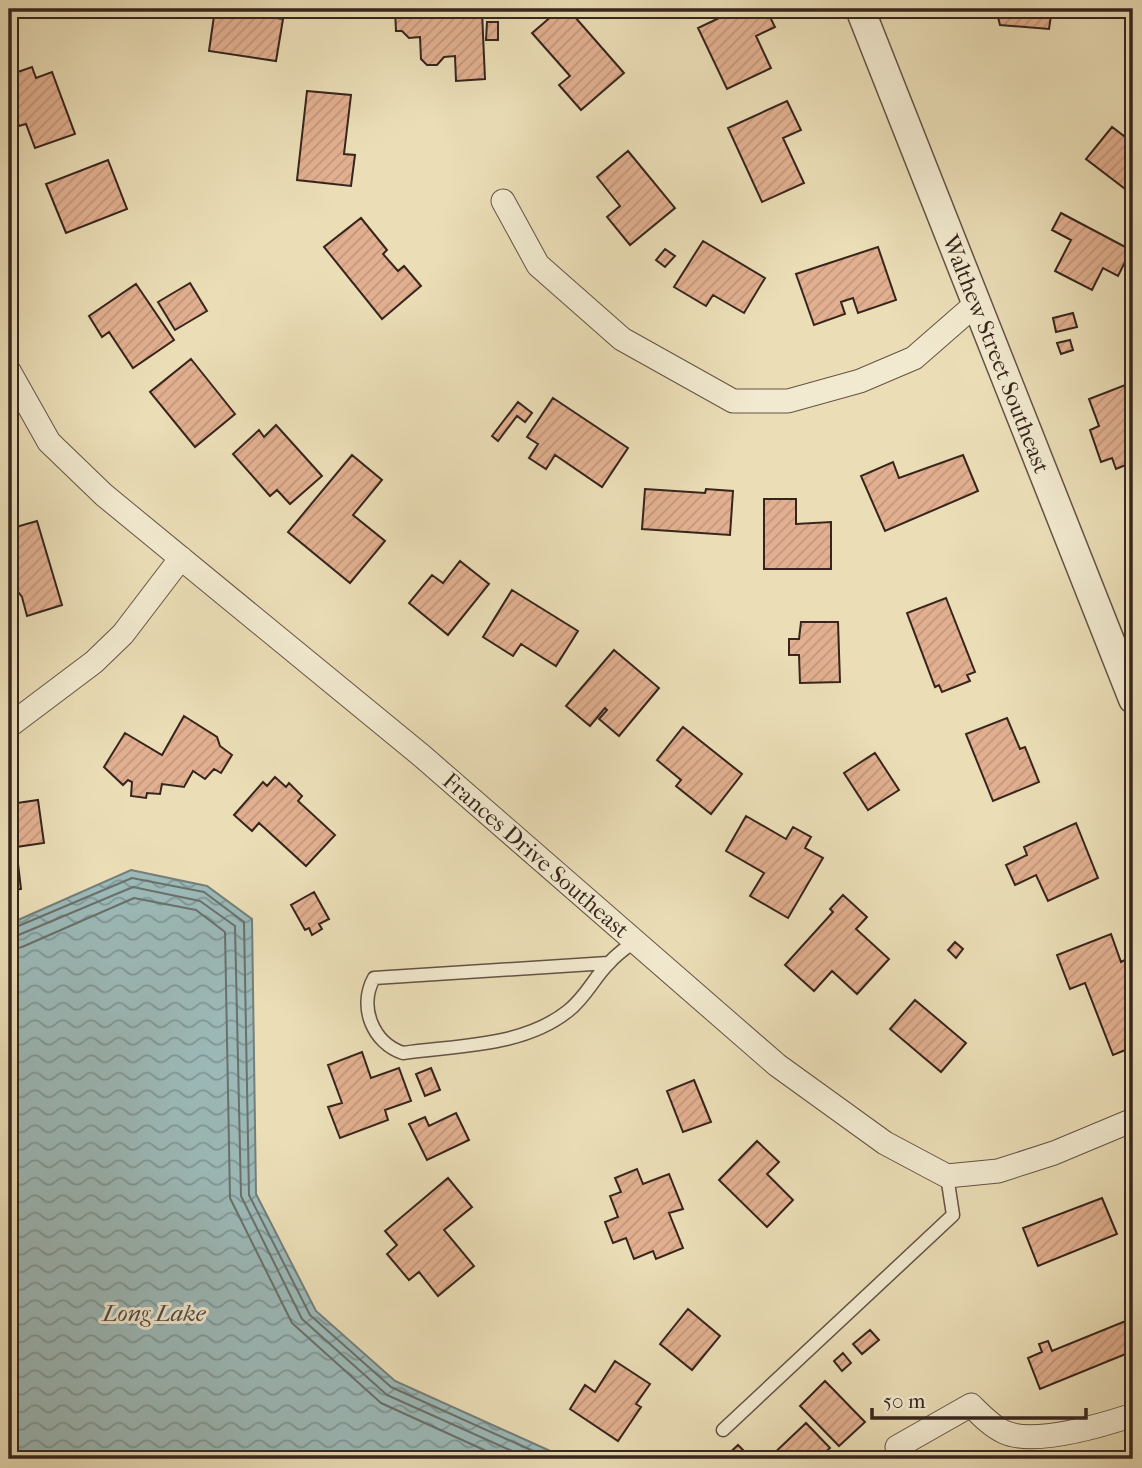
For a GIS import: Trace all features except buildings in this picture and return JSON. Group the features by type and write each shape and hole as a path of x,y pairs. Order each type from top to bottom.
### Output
{"street":[{"name":"Walthew Street Southeast","path":"860,9 1133,699"},
{"path":"503,201 538,265 622,339 733,401 788,401 860,381 914,358 977,303"},
{"name":"Frances Drive Southeast","path":"9,371 49,442 104,495 422,756 777,1065 885,1143 947,1176"},
{"path":"9,726 94,662 123,634 181,558"},
{"path":"947,1176 998,1171 1054,1153 1133,1120"},
{"path":"897,1447 971,1405 988,1423 1007,1434 1068,1433 1098,1427 1133,1415"}],"lane":[{"path":"608,963 374,978 368,990 368,1007 380,1040 388,1048 403,1053 521,1036 544,1027 568,1011 591,990 608,963 635,941"},
{"path":"723,1430 953,1215 947,1176"}],"water":[{"name":"Long Lake","path":"131,870 207,886 252,919 256,1194 316,1311 395,1381 568,1459 9,1459 9,924"}]}
